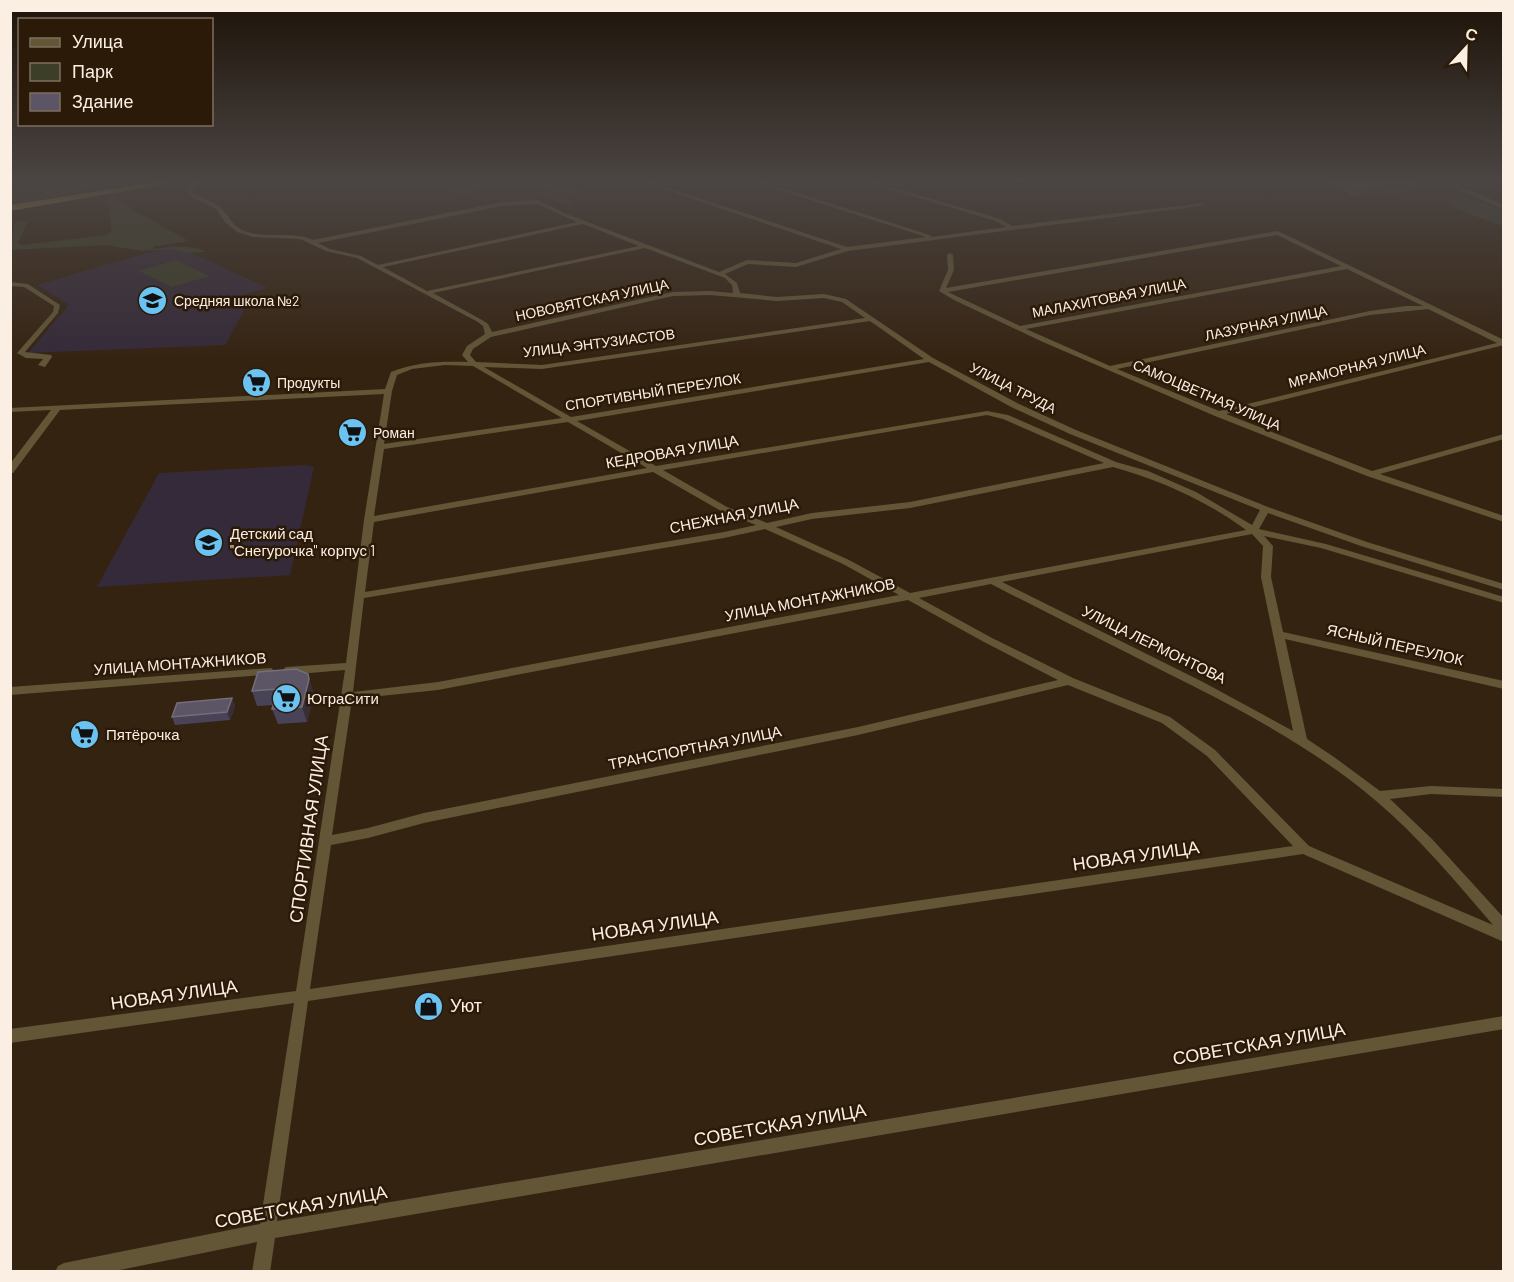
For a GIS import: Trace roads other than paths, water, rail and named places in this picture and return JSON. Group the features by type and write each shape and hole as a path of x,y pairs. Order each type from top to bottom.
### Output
{"street":[{"path":"313,242 328,250 359,257 486,325 489,335 470,348 459,354 422,364"},
{"path":"376,267 492,242"},
{"path":"635,242 719,274 734,282 737,296"},
{"path":"825,242 847,249"},
{"path":"719,274 747,262 796,265 847,249 897,242"},
{"path":"942,291 1227,242"},
{"path":"1296,242 1503,343"},
{"path":"425,293 646,246"},
{"path":"942,291 951,270 950,255"},
{"name":"МАЛАХИТОВАЯ УЛИЦА","path":"1019,328 1346,267"},
{"path":"10,284 26,285 57,305 56,312 21,353 26,356 48,357 42,365"},
{"name":"САМОЦВЕТНАЯ УЛИЦА","path":"942,291 1019,328 1218,414 1370,474 1503,519"},
{"name":"НОВОВЯТСКАЯ УЛИЦА","path":"489,335 673,294 710,293 737,296"},
{"name":"УЛИЦА ТРУДА","path":"737,296 777,299 832,296 850,303 930,360 1016,406 1073,432 1265,509 1364,544 1503,587"},
{"name":"ЛАЗУРНАЯ УЛИЦА","path":"1109,368 1370,313 1400,308 1429,308"},
{"name":"УЛИЦА ЭНТУЗИАСТОВ","path":"388,391 394,374 422,364 542,367 870,319"},
{"name":"МРАМОРНАЯ УЛИЦА","path":"1218,414 1503,343"},
{"path":"470,348 466,355 474,364 724,509 768,525 846,561 907,596 1069,681 1159,716 1189,734 1211,753 1304,849 1503,936"},
{"name":"СПОРТИВНЫЙ ПЕРЕУЛОК","path":"380,447 569,419 930,360"},
{"path":"10,410 388,391"},
{"name":"СПОРТИВНАЯ УЛИЦА","path":"261,1272 351,666 388,391"},
{"path":"10,471 57,408"},
{"name":"УЛИЦА ТРУДА","path":"981,413 994,413 1005,417 1113,464 1145,474 1193,494 1254,531 1323,546 1503,600"},
{"name":"КЕДРОВАЯ УЛИЦА","path":"369,520 981,413"},
{"path":"1370,474 1503,436"},
{"name":"СНЕЖНАЯ УЛИЦА","path":"361,596 812,516 909,505 1113,464"},
{"path":"1265,509 1254,531 1268,546 1266,577 1301,740"},
{"name":"УЛИЦА МОНТАЖНИКОВ","path":"346,696 430,687 1254,531"},
{"name":"УЛИЦА ЛЕРМОНТОВА","path":"992,580 1224,696 1301,740 1378,796 1442,856 1503,928"},
{"name":"ЯСНЫЙ ПЕРЕУЛОК","path":"1280,635 1503,685"},
{"name":"УЛИЦА МОНТАЖНИКОВ","path":"10,691 351,666"},
{"name":"ТРАНСПОРТНАЯ УЛИЦА","path":"325,841 368,833 424,818 858,730 1069,681"},
{"path":"1378,796 1431,790 1503,793"},
{"name":"НОВАЯ УЛИЦА","path":"10,1036 302,996 1304,849"},
{"name":"СОВЕТСКАЯ УЛИЦА","path":"64,1272 267,1231 1503,1022"}],"place":[{"name":"Средняя школа №2","path":"153,301"},
{"name":"Продукты","path":"256,383"},
{"name":"Роман","path":"352,433"},
{"name":"Детский сад \"Снегурочка\" корпус 1","path":"209,543"},
{"name":"ЮграСити","path":"286,699"},
{"name":"Пятёрочка","path":"85,735"},
{"name":"Уют","path":"429,1006"}]}
